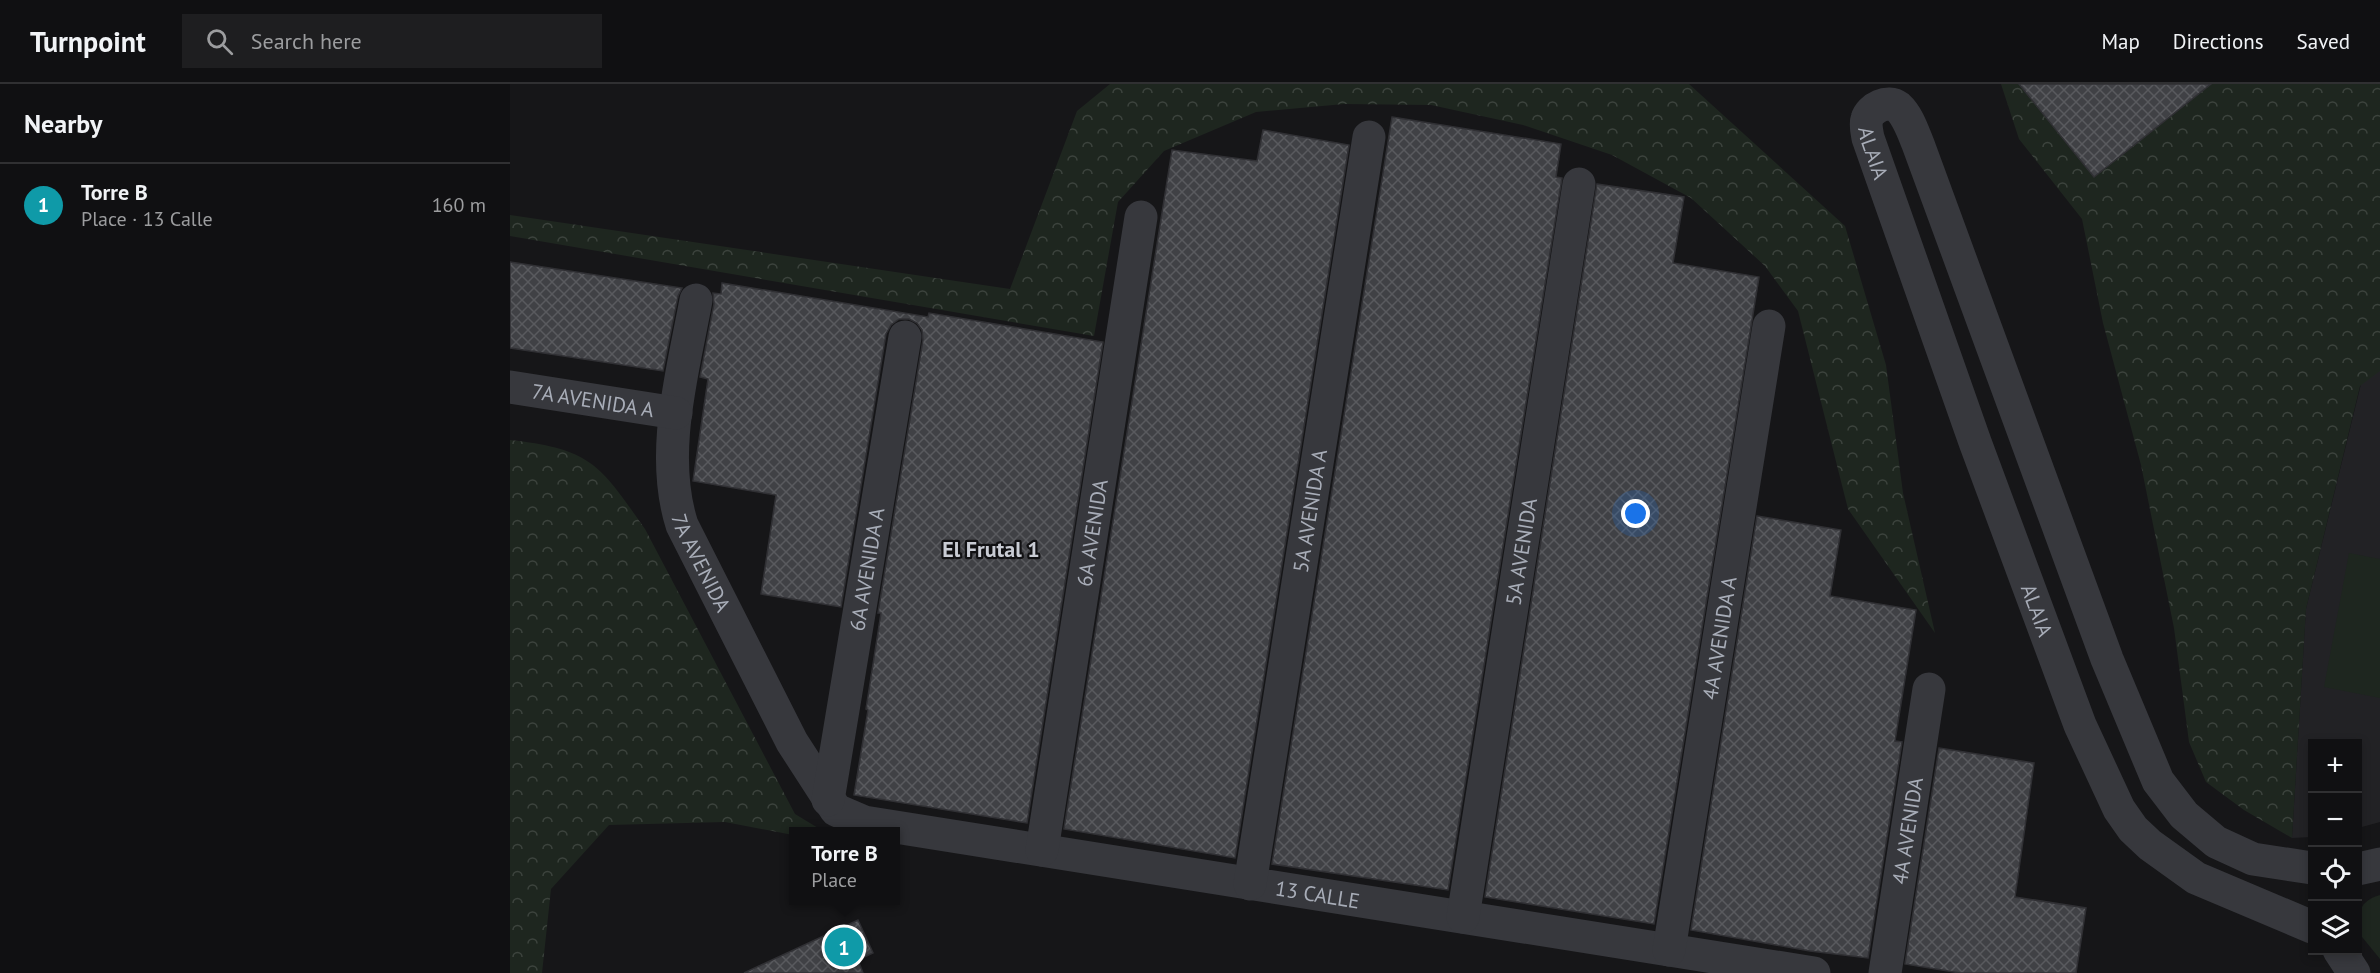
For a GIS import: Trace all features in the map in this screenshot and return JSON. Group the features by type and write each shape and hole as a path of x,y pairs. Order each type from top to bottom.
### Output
{"street":[{"name":"ALAIA","path":"2302,922 2196,878 2164,857 2133,829 2101,774 1975,442 1868,138 1866,121 1875,109 1888,104 1898,107 1918,144 2107,659 2158,781 2191,822 2216,842 2253,859 2308,867"},
{"name":"5A AVENIDA A","path":"1250,884 1369,137"},
{"name":"5A AVENIDA","path":"1463,917 1579,184"},
{"name":"6A AVENIDA","path":"1042,850 1141,217"},
{"name":"7A AVENIDA","path":"696,300 676,413 673,482 682,525 792,742 828,800"},
{"name":"4A AVENIDA A","path":"1669,950 1769,326"},
{"name":"6A AVENIDA A","path":"828,800 905,337"},
{"name":"7A AVENIDA A","path":"510,387 676,413"},
{"name":"4A AVENIDA","path":"1885,973 1929,689"},
{"name":"13 CALLE","path":"828,800 836,810 864,822 896,827"},
{"name":"13 CALLE","path":"900,828 1815,973"},
{"path":"2362,868 2380,864"},
{"path":"2342,955 2354,973"}],"shaded area":[{"path":"2380,370 2380,822 2362,827 2362,739 2308,739 2308,837 2292,838 2306,609 2361,384"}],"green space":[{"path":"1110,84 1689,84 1845,226 1886,365 1903,493 1935,633 1848,509 1798,311 1765,266 1691,198 1612,155 1523,125 1431,105 1344,104 1256,112 1164,151 1118,202 1094,336 510,236 510,215 1010,289 1077,111"},
{"path":"2001,84 2380,84 2380,371 2360,386 2306,609 2292,838 2244,810 2206,782 2189,742 2174,628 2141,465 2103,323 2082,219 2019,139"},
{"path":"510,440 537,444 577,455 604,475 616,489 645,529 795,814 816,827 789,827 789,834 725,822 609,825 551,889 542,973 510,973"},
{"path":"2349,553 2380,559 2380,698 2324,687"},
{"path":"2380,895 2380,959 2362,937 2362,907"}],"building":[{"path":"2019,84 2211,84 2094,177"},
{"path":"1392,117 1561,144 1556,177 1562,178 1448,890 1272,864"},
{"path":"1263,130 1349,145 1235,858 1064,829 1172,150 1257,161"},
{"path":"1597,184 1684,197 1673,263 1759,277 1654,924 1485,897"},
{"path":"510,262 682,288 678,296 663,371 510,348"},
{"path":"722,283 928,317 929,313 1103,342 1027,823 854,795 881,613 878,613 923,340 922,330 917,323 909,319 899,319 891,325 886,334 841,607 761,594 776,495 693,481 708,379 700,377 714,304 713,293 721,294"},
{"path":"1757,516 1841,530 1830,596 1916,610 1895,741 1902,742 1868,958 1810,951 1691,930"},
{"path":"1939,748 2034,763 2015,897 2086,908 2076,973 1960,973 1905,964"},
{"path":"858,920 873,953 858,960 863,973 744,973"}],"place":[{"name":"Torre B","path":"844,947"}],"district":[{"name":"El Frutal 1","path":"991,549"}]}
